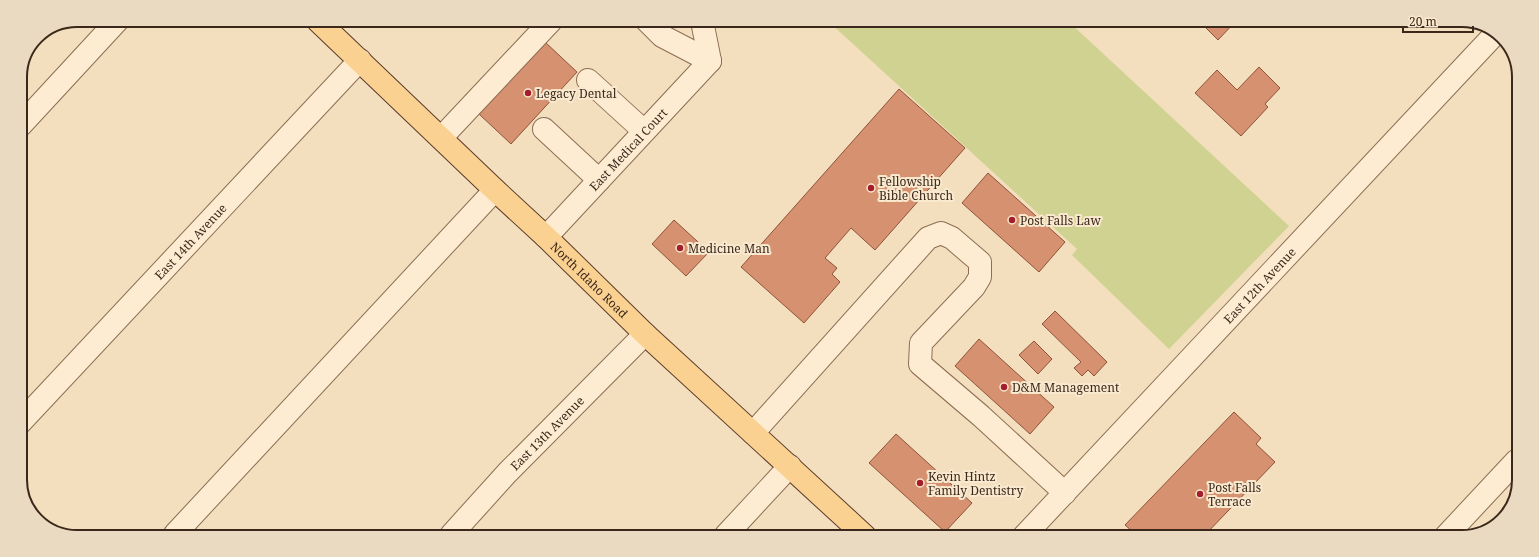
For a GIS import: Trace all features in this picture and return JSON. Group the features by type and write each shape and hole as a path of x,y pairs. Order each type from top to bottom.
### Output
{"main road":[{"name":"North Idaho Road","path":"325,27 546,237 645,334 859,530"}],"street":[{"path":"27,118 112,27"},
{"path":"441,138 545,27"},
{"path":"653,27 662,36 710,61"},
{"path":"703,27 710,61"},
{"name":"East 12th Avenue","path":"1030,530 1492,37"},
{"name":"East 14th Avenue","path":"27,416 360,60"},
{"name":"East Medical Court","path":"546,237 710,61"},
{"path":"588,80 644,132"},
{"path":"544,129 599,180"},
{"path":"180,530 495,190"},
{"path":"753,433 928,238 941,233 952,238 980,262 980,276 974,287 921,343 920,364 992,426 1065,493"},
{"name":"East 13th Avenue","path":"456,530 507,473 645,334"},
{"path":"1451,530 1512,464"},
{"path":"731,530 790,466"}],"green space":[{"path":"834,27 1074,27 1289,226 1169,349 1072,255 1077,249"}],"building":[{"path":"1205,27 1230,27 1218,40"},
{"name":"Legacy Dental","path":"545,42 577,72 511,144 479,114"},
{"path":"1259,67 1280,88 1265,104 1268,107 1241,136 1195,93 1217,70 1237,90"},
{"name":"Fellowship Bible Church","path":"899,89 965,148 875,250 851,228 825,258 837,268 832,274 840,282 804,323 741,267"},
{"path":"988,173 1065,242 1039,272 962,203"},
{"name":"Medicine Man","path":"674,220 709,252 686,276 652,244"},
{"path":"1055,311 1107,362 1094,376 1088,370 1082,376 1074,368 1081,362 1042,324"},
{"name":"D&M Management","path":"979,339 1054,407 1030,434 955,366"},
{"path":"1034,341 1052,359 1038,374 1019,355"},
{"name":"Post Falls Terrace","path":"1234,412 1261,438 1256,444 1275,462 1210,530 1131,530 1125,525"},
{"name":"Kevin Hintz Family Dentistry","path":"896,434 972,503 947,530 943,530 869,463"}],"place":[{"name":"Legacy Dental","path":"528,93"},
{"name":"Fellowship Bible Church","path":"871,188"},
{"name":"Post Falls Law","path":"1012,220"},
{"name":"Medicine Man","path":"680,248"},
{"name":"D&M Management","path":"1004,387"},
{"name":"Kevin Hintz Family Dentistry","path":"920,483"},
{"name":"Post Falls Terrace","path":"1200,494"}]}
